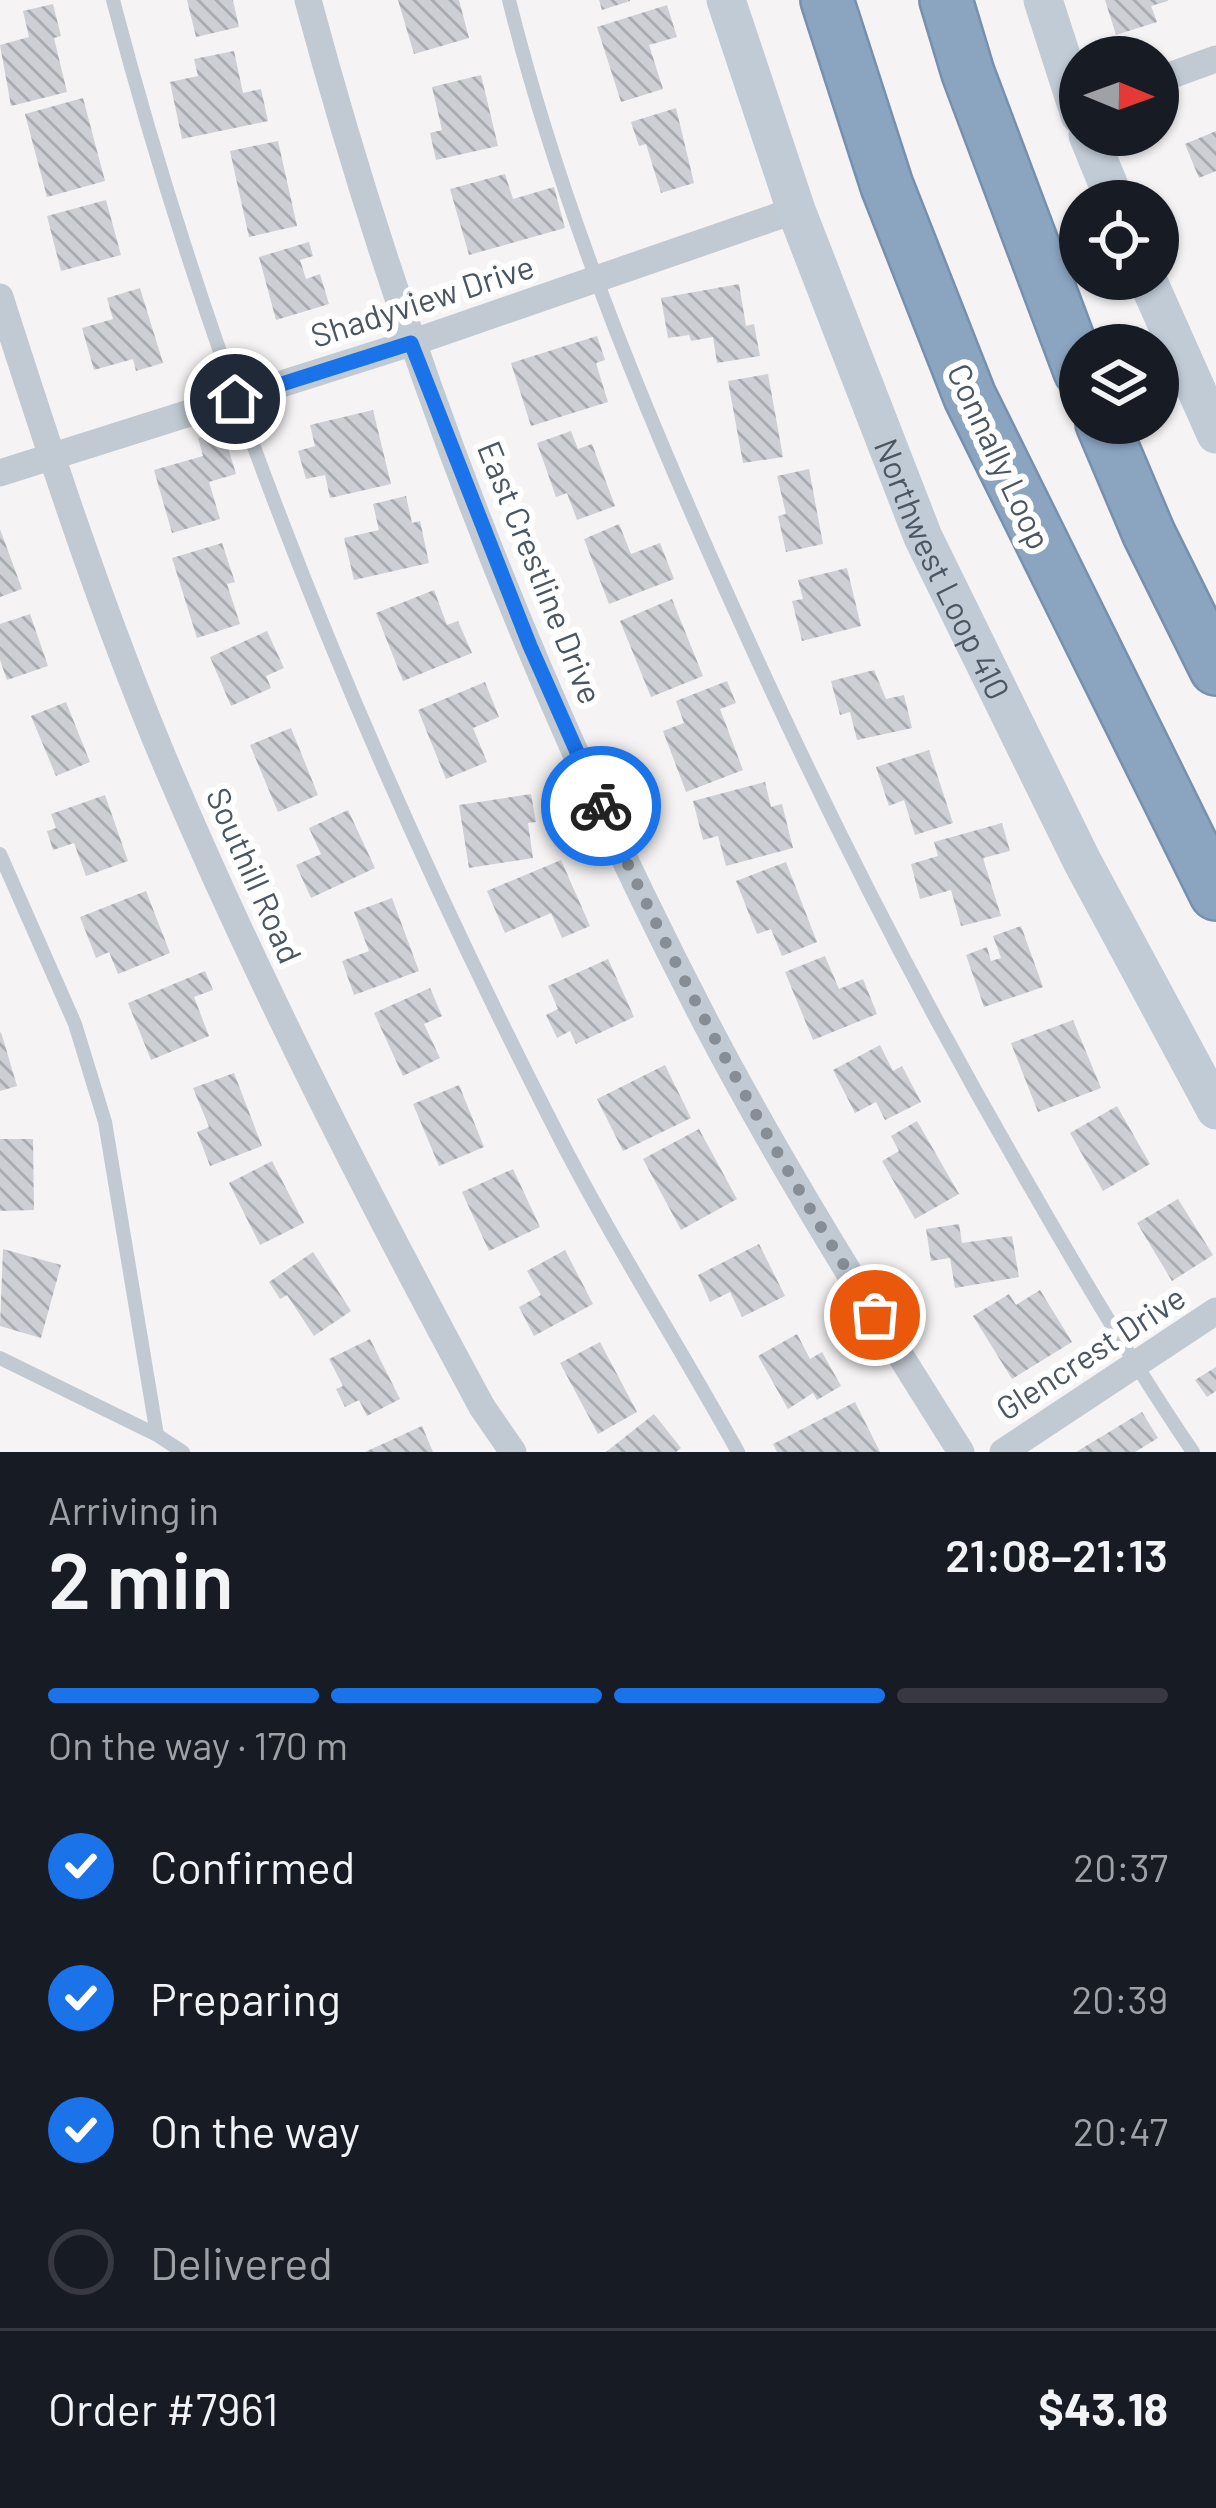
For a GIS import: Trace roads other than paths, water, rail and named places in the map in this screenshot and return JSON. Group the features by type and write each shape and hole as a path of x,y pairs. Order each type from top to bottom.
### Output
{"highway":[{"name":"Connally Loop","path":"827,0 887,186 970,397 1212,897"},
{"path":"946,0 968,73 1062,324"},
{"path":"1111,444 1216,669"}],"main road":[{"name":"Northwest Loop 410","path":"726,0 796,210 922,537 1082,861 1216,1110"},
{"path":"1043,0 1059,49"},
{"path":"1156,300 1216,434"}],"street":[{"name":"East Crestline Drive","path":"308,0 411,343 530,646 622,852 706,1023 797,1186 961,1452"},
{"path":"1179,72 1216,59"},
{"name":"Shadyview Drive","path":"0,473 411,343 796,210"},
{"name":"Southill Road","path":"0,297 52,457 167,767 292,1046 482,1407 513,1452"},
{"name":"Glencrest Drive","path":"1003,1452 1216,1312"}],"lane":[{"path":"113,0 142,110 235,399 327,633 442,897 557,1132 738,1452"},
{"path":"509,0 594,280 722,583 862,882 953,1055 1134,1366 1193,1452"},
{"path":"0,854 75,1024 105,1121 157,1435"},
{"path":"0,1358 183,1452"}]}
